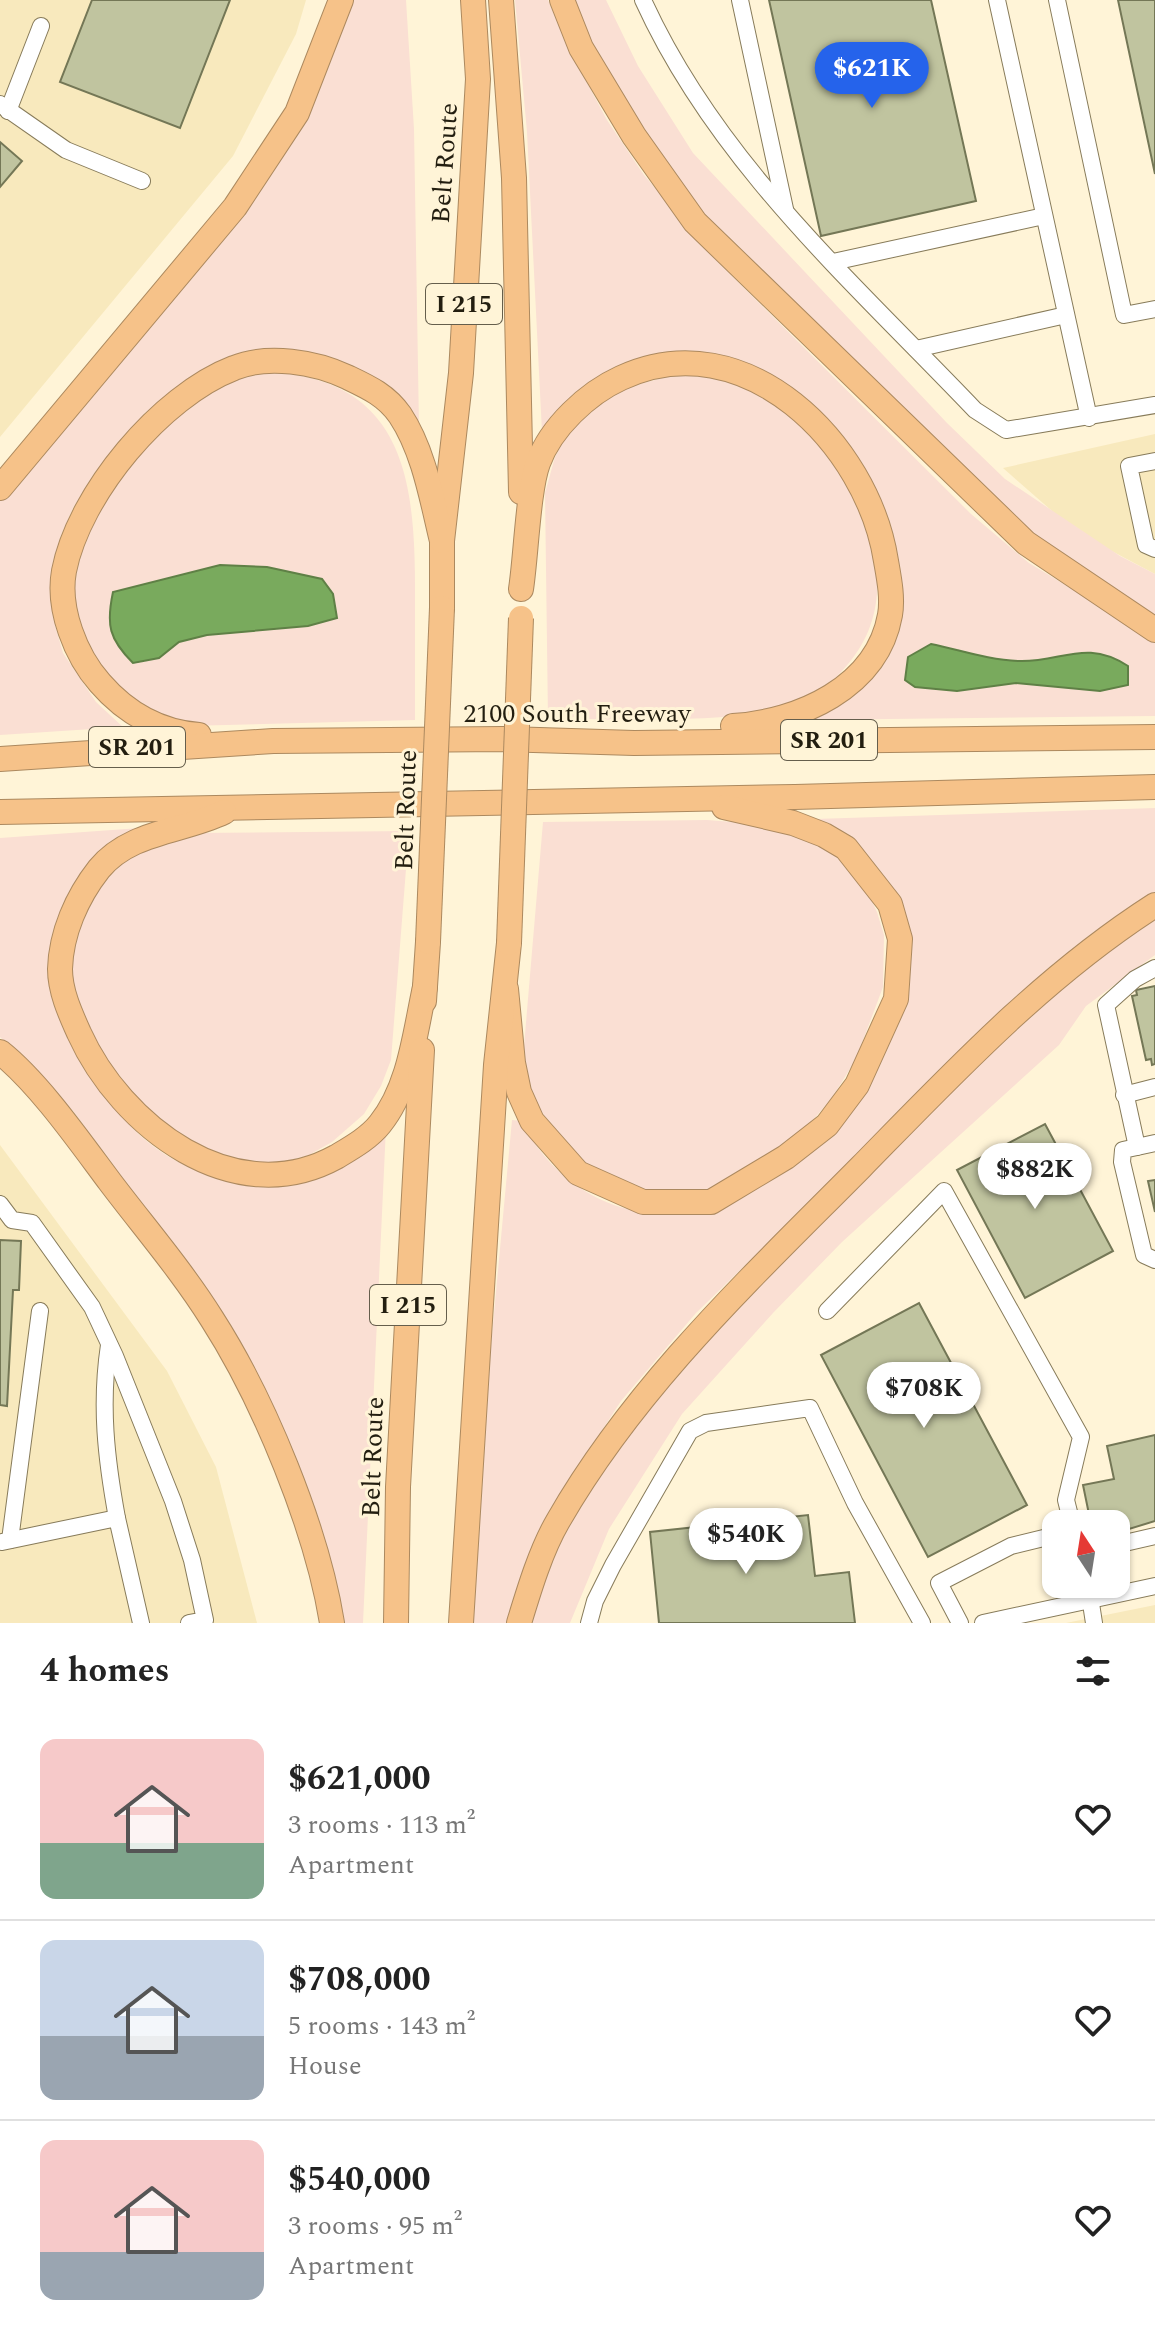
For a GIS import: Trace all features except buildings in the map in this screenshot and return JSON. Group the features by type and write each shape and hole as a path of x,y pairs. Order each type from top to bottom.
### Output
{"highway":[{"path":"0,488 235,207 297,113 341,0"},
{"name":"Belt Route","path":"396,1623 398,1487 428,942 442,541 461,373 478,79 473,0"},
{"name":"I 215","path":"461,1623 496,1065 509,943 521,618 515,194 501,0"},
{"path":"562,0 581,48 634,136 695,222 1026,543 1155,630"},
{"path":"273,741 177,733 142,718 114,699 82,663 68,626 63,573 79,526 112,473 146,429 193,390 234,367 263,361 330,369 382,395 399,413 419,457 442,541"},
{"path":"504,739 764,724 812,709 836,695 870,660 890,615 890,582 876,516 835,446 808,412 779,393 747,376 710,366 675,364 642,368 604,386 556,431 538,464 521,589"},
{"name":"2100 South Freeway","path":"0,759 273,741 504,739 634,743 1155,737"},
{"name":"SR 201","path":"0,812 1155,787"},
{"path":"506,989 513,1063 519,1092 532,1121 578,1173 643,1202 711,1202 786,1157 827,1125 857,1085 896,999 900,939 890,904 846,848 824,835 793,823 686,799"},
{"path":"232,808 198,825 149,836 121,849 100,867 75,904 63,943 60,971 67,1008 87,1050 114,1090 153,1130 192,1156 230,1170 275,1177 316,1168 353,1148 379,1125 387,1113 407,1068 425,987"},
{"path":"519,1623 557,1523 628,1416 703,1327 1027,1002 1097,944 1155,905"},
{"path":"0,1052 74,1134 212,1319 249,1388 289,1478 326,1586 332,1623"}],"street":[{"path":"643,0 675,64 698,100 786,214 975,410 1006,430 1155,405"},
{"path":"740,0 786,214"},
{"path":"997,0 1089,418"},
{"path":"1057,0 1124,315 1155,309"},
{"path":"41,26 4,108 66,150 142,181"},
{"path":"833,262 1044,216"},
{"path":"916,349 1066,315"},
{"path":"1155,461 1129,466 1147,506 1146,545 1155,549"},
{"path":"1155,968 1135,979 1106,1005 1124,1095 1130,1148 1122,1162 1144,1255 1155,1260"},
{"path":"1124,1095 1155,1087"},
{"path":"1130,1148 1155,1143"},
{"path":"827,1311 944,1191 1081,1437 1066,1500 1068,1510"},
{"path":"0,1204 12,1220 32,1223 92,1307 109,1344 173,1501 192,1560 205,1620 189,1623"},
{"path":"40,1311 5,1541 117,1518"},
{"path":"109,1344 102,1388 103,1427 117,1518 141,1623"},
{"path":"589,1623 595,1601 613,1565 690,1431 706,1423 810,1408 855,1503 922,1623"},
{"path":"1130,1542 1155,1536"},
{"path":"960,1623 939,1583 1011,1546 1042,1538"},
{"path":"1130,1588 1155,1586"},
{"path":"983,1623 1005,1620 1072,1598"},
{"path":"1091,1598 1094,1623"}],"shaded area":[{"path":"0,0 306,0 296,34 233,156 0,437"},
{"path":"345,0 406,0 414,129 419,426 336,369 209,369 186,381 146,412 96,471 73,508 60,538 52,574 55,625 63,653 96,702 123,727 0,735 0,488 242,200"},
{"path":"515,0 548,0 568,47 607,120 644,175 719,263 971,514 1029,563 1155,639 1155,716 804,720 871,662 896,578 809,407 781,382 741,361 702,354 673,354 542,432 527,132"},
{"path":"566,0 606,0 638,66 693,153 947,423 1005,479 1120,556 1155,574 1155,620 1028,539 667,179"},
{"path":"691,370 744,384 772,396 799,420 848,483 865,520 875,557 877,595 868,631 848,664 832,682 812,697 788,707 758,713 685,719 548,719 545,493 555,457 567,434 611,392"},
{"path":"272,372 317,380 351,395 376,417 394,445 405,477 412,513 415,720 186,726 115,694 86,659 66,583 105,487 187,399 246,375"},
{"path":"1155,434 1155,574 1076,532 1003,468"},
{"path":"220,565 267,567 322,579 333,594 337,618 308,626 207,635 179,642 159,658 133,663 111,631 113,592"},
{"path":"931,644 985,657 1018,661 1099,654 1128,666 1128,685 1100,691 1016,683 957,691 915,687 905,680 908,657"},
{"path":"1155,808 1155,896 826,1187 696,1313 621,1401 570,1480 508,1623 470,1623 479,1474 512,1120 522,1121 549,1161 572,1182 614,1205 651,1213 687,1213 721,1205 753,1190 783,1170 810,1145 835,1118 860,1083 903,930 815,819"},
{"path":"707,820 759,824 817,841 846,864 865,887 884,935 883,987 856,1059 832,1098 806,1128 722,1189 659,1199 597,1180 535,1112 523,1058 543,822"},
{"path":"140,828 55,944 98,1079 117,1110 148,1142 186,1166 207,1174 253,1182 386,1127 363,1623 345,1623 337,1589 210,1295 73,1111 0,1037 0,838"},
{"path":"409,831 391,1060 381,1086 364,1114 332,1142 309,1155 281,1163 225,1164 133,1104 78,1011 71,973 72,950 87,906 128,857 149,845 193,833"},
{"path":"1155,915 1155,955 1086,1006 1059,1045 842,1242 682,1414 609,1529 570,1623 526,1623 565,1523 630,1416 1045,997"},
{"path":"0,1145 167,1371 216,1467 257,1623 0,1623"},
{"path":"1155,1605 1155,1623 1066,1623"}]}
